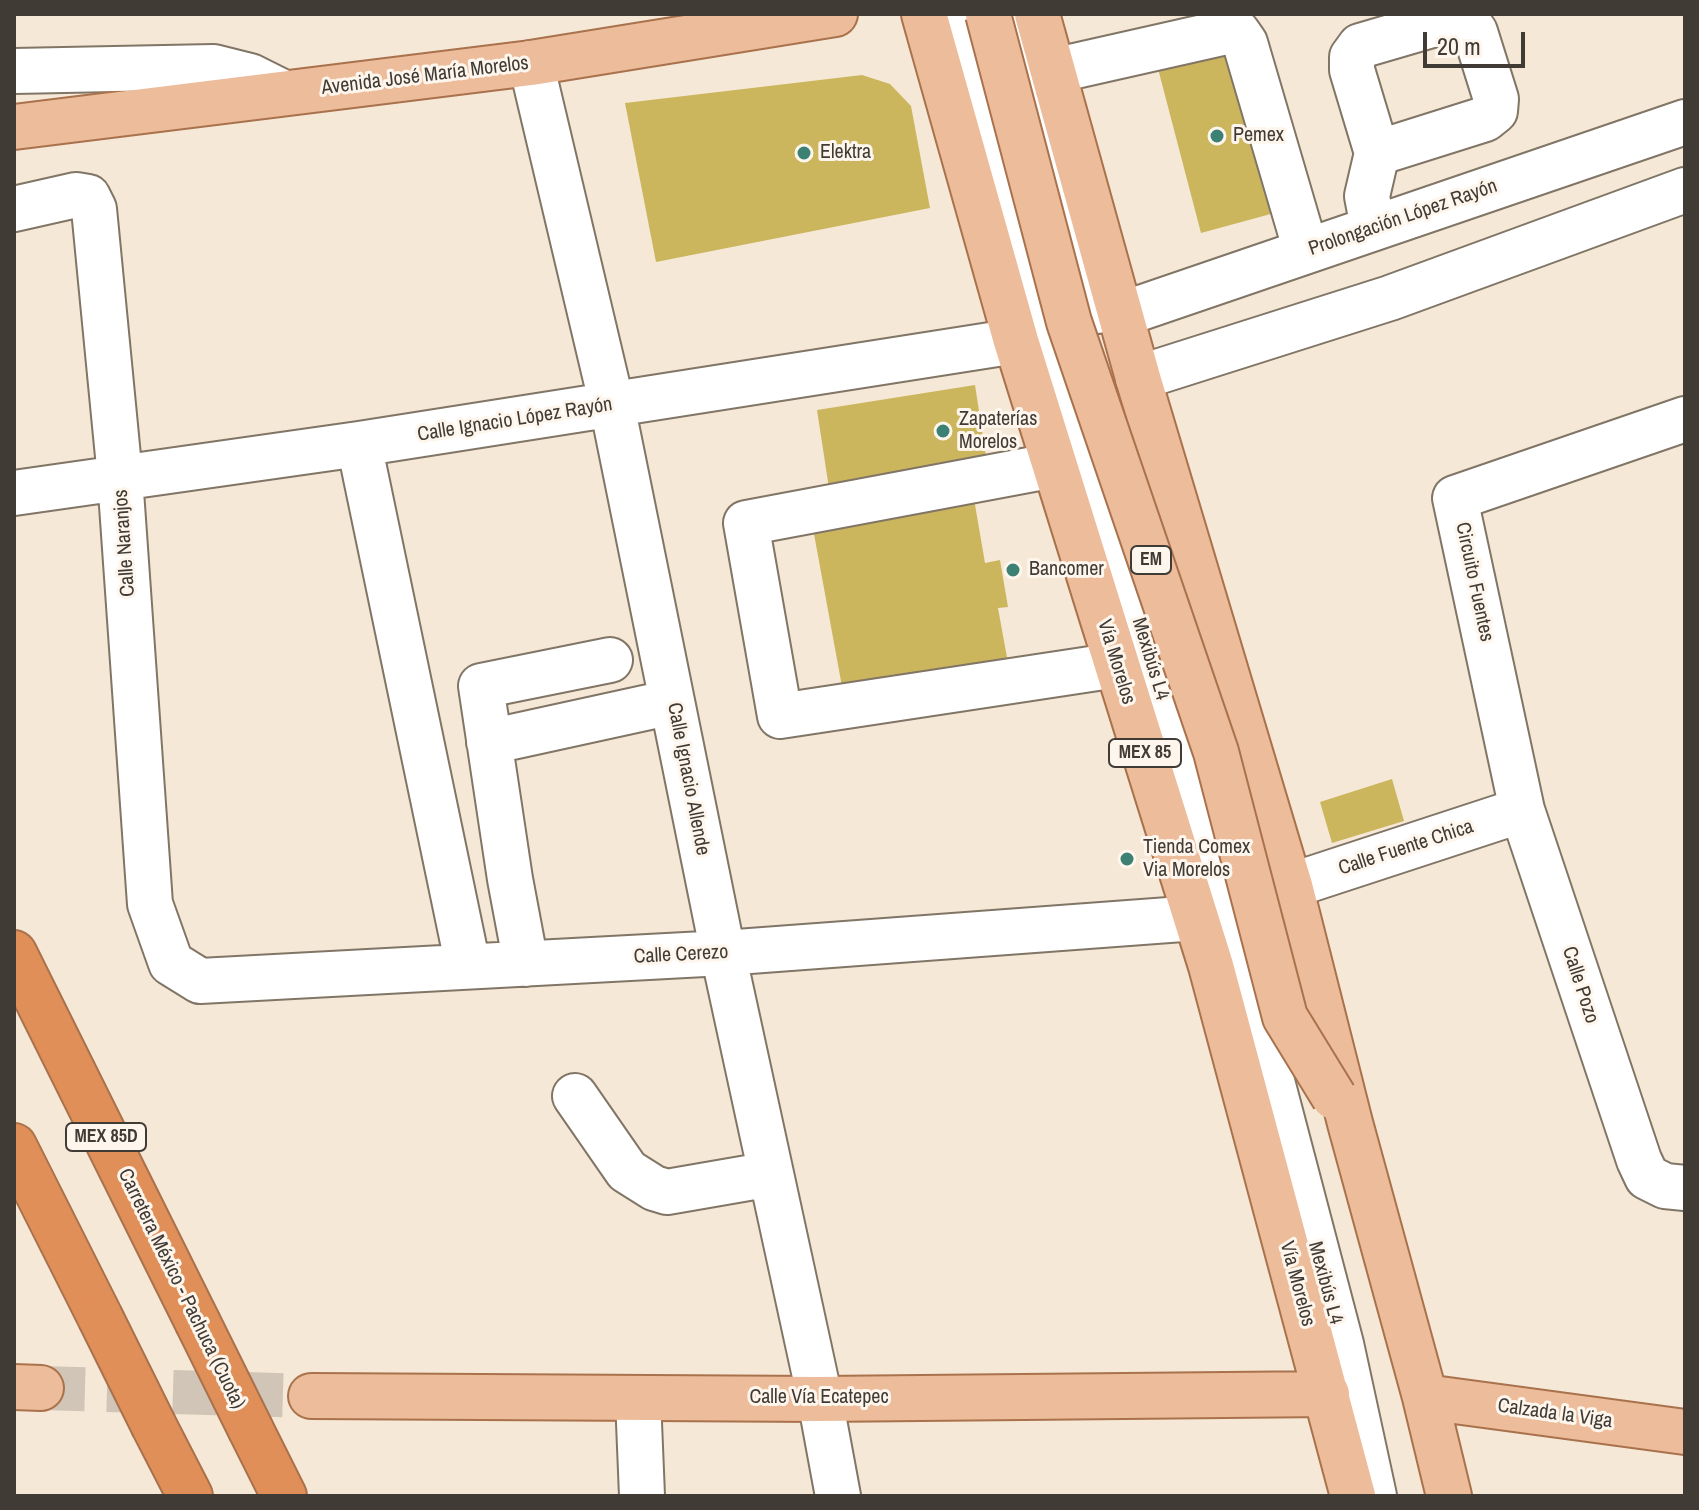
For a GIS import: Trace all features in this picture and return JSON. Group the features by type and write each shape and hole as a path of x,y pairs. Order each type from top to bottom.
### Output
{"highway":[{"name":"Carretera México - Pachuca (Cuota)","path":"14,953 284,1496"},
{"path":"14,1146 190,1496"}],"main road":[{"name":"Avenida José María Morelos","path":"14,127 531,63 682,26 835,14"},
{"name":"Vía Morelos","path":"924,14 1016,341 1196,918 1353,1496"},
{"name":"EM","path":"988,14 1069,322 1216,752 1285,1017 1342,1110"},
{"path":"1037,14 1138,378 1290,886 1342,1110 1425,1397 1449,1496"},
{"name":"Calle Vía Ecatepec","path":"311,1396 820,1399 1327,1394"},
{"name":"Calzada la Viga","path":"1425,1397 1685,1432"}],"street":[{"name":"Mexibús L4","path":"950,14 1236,944 1341,1344 1374,1496"},
{"path":"1015,14 1127,415 1256,821 1312,1061 1402,1390 1427,1496"},
{"path":"1053,71 1226,32 1238,33 1245,43 1306,251"},
{"name":"Calle Ignacio Allende","path":"531,63 612,405 723,953 820,1399 838,1496"},
{"path":"14,71 214,67 250,76 284,93"},
{"name":"Prolongación López Rayón","path":"1120,315 1685,122"},
{"path":"1373,228 1367,196 1377,153"},
{"path":"1138,378 1390,298 1685,190"},
{"name":"Calle Naranjos","path":"14,209 76,195 88,197 94,209 120,477 150,904 171,963"},
{"name":"Calle Ignacio López Rayón","path":"14,493 359,444 1016,341"},
{"name":"Circuito Fuentes","path":"1522,810 1455,498 1685,419"},
{"path":"359,444 468,966"},
{"path":"1055,465 746,523 780,716 1117,665"},
{"path":"526,964 481,686 610,660"},
{"path":"489,742 672,702"},
{"name":"Calle Fuente Chica","path":"1290,886 1522,810"},
{"name":"Calle Pozo","path":"1522,810 1639,1160 1647,1177 1665,1186 1685,1188"},
{"name":"Calle Cerezo","path":"171,963 200,981 723,953 1196,918"},
{"path":"575,1096 627,1171 654,1188 667,1192 771,1174"},
{"path":"638,1398 642,1496"}],"building":[{"name":"Pemex","path":"1233,40 1278,212 1201,233 1156,61"},
{"path":"862,75 890,84 911,106 930,208 656,262 625,103"},
{"path":"975,385 988,469 830,495 817,410"},
{"path":"973,493 985,563 1000,560 1008,607 998,608 1010,674 845,703 812,523"},
{"path":"1392,779 1404,821 1332,843 1320,802"}],"tunnel":[{"path":"41,1388 311,1396"}],"place":[{"name":"Pemex","path":"1217,136"},
{"name":"Elektra","path":"804,153"},
{"name":"Zapaterías Morelos","path":"943,431"},
{"name":"Bancomer","path":"1013,570"},
{"name":"Tienda Comex Via Morelos","path":"1127,859"}]}
